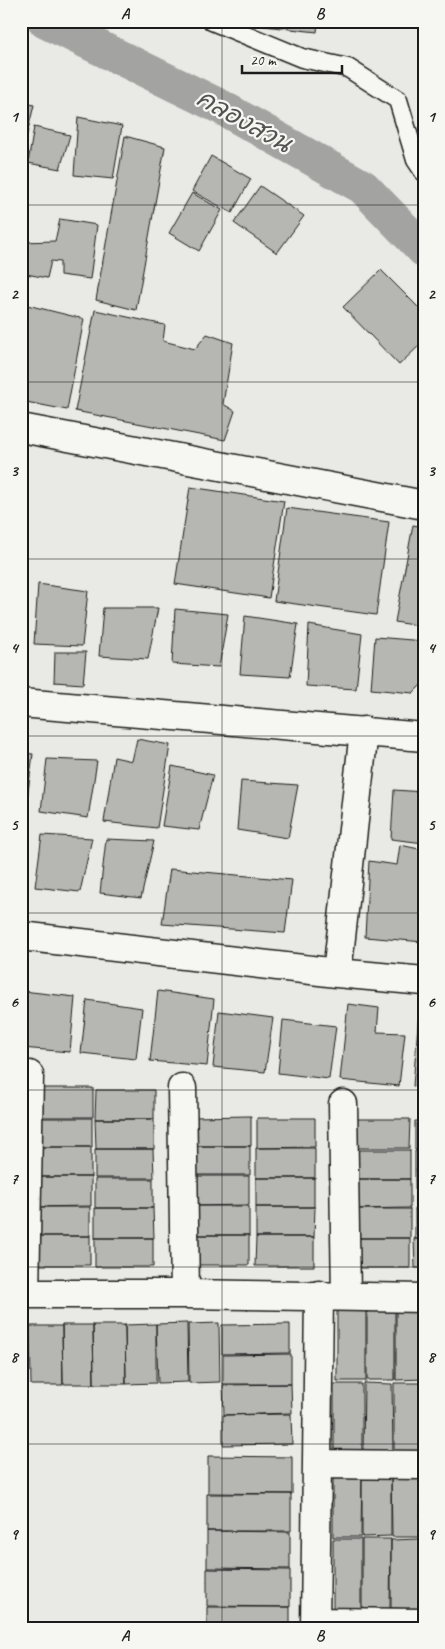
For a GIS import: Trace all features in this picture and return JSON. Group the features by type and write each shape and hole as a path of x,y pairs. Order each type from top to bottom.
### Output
{"street":[{"path":"21,428 424,506"},
{"path":"21,703 424,736"},
{"path":"337,973 364,731"},
{"path":"21,936 337,973 424,981"},
{"path":"28,1074 23,1294 185,1294 424,1298"},
{"path":"182,1088 185,1294"},
{"path":"343,1104 346,1296"},
{"path":"319,1296 315,1625 424,1622"},
{"path":"317,1464 424,1465"}],"lane":[{"path":"212,21 302,58 348,68 398,100 416,160 424,172"}],"building":[{"path":"238,21 318,21 317,32 237,23"},
{"path":"21,102 34,105 21,159"},
{"path":"78,117 122,126 113,179 74,175"},
{"path":"34,127 70,135 60,169 28,163"},
{"path":"125,136 165,147 136,310 96,300"},
{"path":"211,156 251,179 232,213 192,191"},
{"path":"260,186 304,216 277,253 234,223"},
{"path":"192,193 222,210 199,251 169,233"},
{"path":"60,219 97,225 90,279 60,275 60,262 51,261 47,278 21,273 21,242 55,241"},
{"path":"381,270 424,313 424,341 399,365 343,307"},
{"path":"23,304 84,319 67,410 21,401 21,311"},
{"path":"95,310 165,325 163,341 195,349 207,334 233,343 223,404 235,411 225,440 75,411"},
{"path":"190,487 284,501 269,598 175,584"},
{"path":"287,508 389,522 376,615 274,601"},
{"path":"413,525 424,527 424,627 395,622"},
{"path":"38,584 88,591 82,646 34,644"},
{"path":"103,608 158,608 148,659 99,656"},
{"path":"175,609 228,614 219,667 172,664"},
{"path":"245,616 298,624 290,677 240,674"},
{"path":"309,625 362,634 356,689 306,686"},
{"path":"375,637 424,641 424,682 413,693 371,689"},
{"path":"55,652 86,652 83,684 54,682"},
{"path":"137,739 170,745 157,828 104,822 114,757 132,761"},
{"path":"21,753 33,754 26,807 21,807"},
{"path":"47,759 97,761 88,818 41,811"},
{"path":"172,766 213,775 199,830 162,826"},
{"path":"241,781 298,785 288,838 237,830"},
{"path":"394,790 424,792 424,843 391,839"},
{"path":"42,835 92,838 80,892 35,887"},
{"path":"106,839 154,841 141,898 100,893"},
{"path":"400,845 424,850 424,942 365,937 369,861 397,865"},
{"path":"170,869 292,880 285,933 162,924"},
{"path":"23,991 75,997 70,1052 21,1048"},
{"path":"158,991 214,999 207,1066 150,1061"},
{"path":"87,1000 142,1008 136,1059 81,1053"},
{"path":"348,1004 379,1008 377,1032 405,1033 399,1086 340,1080"},
{"path":"219,1011 273,1018 265,1072 213,1067"},
{"path":"419,1012 424,1012 424,1088 413,1086"},
{"path":"283,1020 336,1026 329,1079 278,1073"},
{"path":"35,1088 93,1088 93,1117 34,1117"},
{"path":"96,1090 154,1090 154,1119 95,1119"},
{"path":"251,1116 251,1146 192,1146 192,1117"},
{"path":"33,1118 92,1118 92,1147 34,1147"},
{"path":"257,1118 315,1118 315,1147 257,1148"},
{"path":"95,1119 154,1119 154,1149 96,1149"},
{"path":"351,1119 410,1119 409,1148 351,1148"},
{"path":"415,1121 424,1121 424,1150 415,1150"},
{"path":"192,1146 250,1146 250,1175 192,1175"},
{"path":"32,1147 91,1147 91,1177 33,1177"},
{"path":"256,1148 315,1148 315,1178 256,1178"},
{"path":"95,1149 153,1149 154,1178 95,1178"},
{"path":"351,1150 410,1150 410,1179 351,1179"},
{"path":"415,1151 424,1151 424,1180 415,1180"},
{"path":"191,1176 249,1176 249,1205 191,1206"},
{"path":"32,1177 91,1177 91,1206 32,1207"},
{"path":"256,1178 314,1178 314,1207 256,1207"},
{"path":"95,1179 153,1179 153,1208 95,1208"},
{"path":"352,1179 410,1179 410,1208 352,1209"},
{"path":"415,1180 424,1180 424,1210 415,1210"},
{"path":"191,1206 249,1206 249,1235 190,1235"},
{"path":"32,1207 90,1207 90,1236 32,1236"},
{"path":"256,1207 315,1207 314,1237 256,1237"},
{"path":"95,1208 153,1208 154,1238 95,1238"},
{"path":"352,1209 410,1209 410,1238 352,1238"},
{"path":"415,1210 424,1210 424,1239 415,1239"},
{"path":"191,1235 249,1235 249,1265 191,1265"},
{"path":"32,1236 90,1236 90,1265 31,1265"},
{"path":"256,1237 314,1237 314,1266 255,1266"},
{"path":"95,1238 153,1238 153,1267 95,1267"},
{"path":"351,1238 410,1238 410,1268 352,1268"},
{"path":"414,1239 424,1239 424,1268 415,1268"},
{"path":"424,1310 424,1379 396,1380 396,1311"},
{"path":"337,1311 366,1311 366,1381 337,1381"},
{"path":"367,1311 395,1311 395,1380 367,1380"},
{"path":"187,1323 188,1382 158,1383 156,1324"},
{"path":"219,1323 220,1382 189,1383 188,1324"},
{"path":"21,1324 24,1324 25,1383 21,1383"},
{"path":"156,1324 156,1383 126,1384 125,1325"},
{"path":"290,1324 290,1353 222,1354 222,1325"},
{"path":"62,1325 93,1325 94,1384 63,1384"},
{"path":"93,1325 125,1325 126,1384 94,1384"},
{"path":"30,1326 62,1326 63,1385 31,1385"},
{"path":"291,1354 291,1384 223,1384 223,1355"},
{"path":"364,1383 392,1384 393,1453 363,1453"},
{"path":"394,1383 423,1383 423,1452 394,1452"},
{"path":"291,1384 292,1413 224,1415 223,1385"},
{"path":"334,1384 362,1384 362,1453 334,1453"},
{"path":"291,1414 292,1444 223,1445 223,1415"},
{"path":"208,1456 292,1457 292,1494 208,1493"},
{"path":"333,1468 362,1468 361,1537 333,1537"},
{"path":"362,1468 391,1468 391,1536 362,1537"},
{"path":"391,1468 421,1468 420,1537 392,1537"},
{"path":"421,1468 424,1468 424,1537 422,1537"},
{"path":"207,1494 291,1494 291,1531 207,1531"},
{"path":"207,1531 290,1532 290,1569 207,1568"},
{"path":"333,1539 361,1539 361,1609 333,1608"},
{"path":"362,1539 391,1539 390,1609 362,1608"},
{"path":"420,1539 420,1609 391,1608 391,1540"},
{"path":"420,1540 424,1540 424,1609 420,1609"},
{"path":"207,1569 290,1570 290,1607 207,1606"},
{"path":"207,1607 290,1607 290,1628 207,1628"}],"waterway":[{"name":"คลองสวน","path":"45,21 221,107 363,187 424,250"}]}
